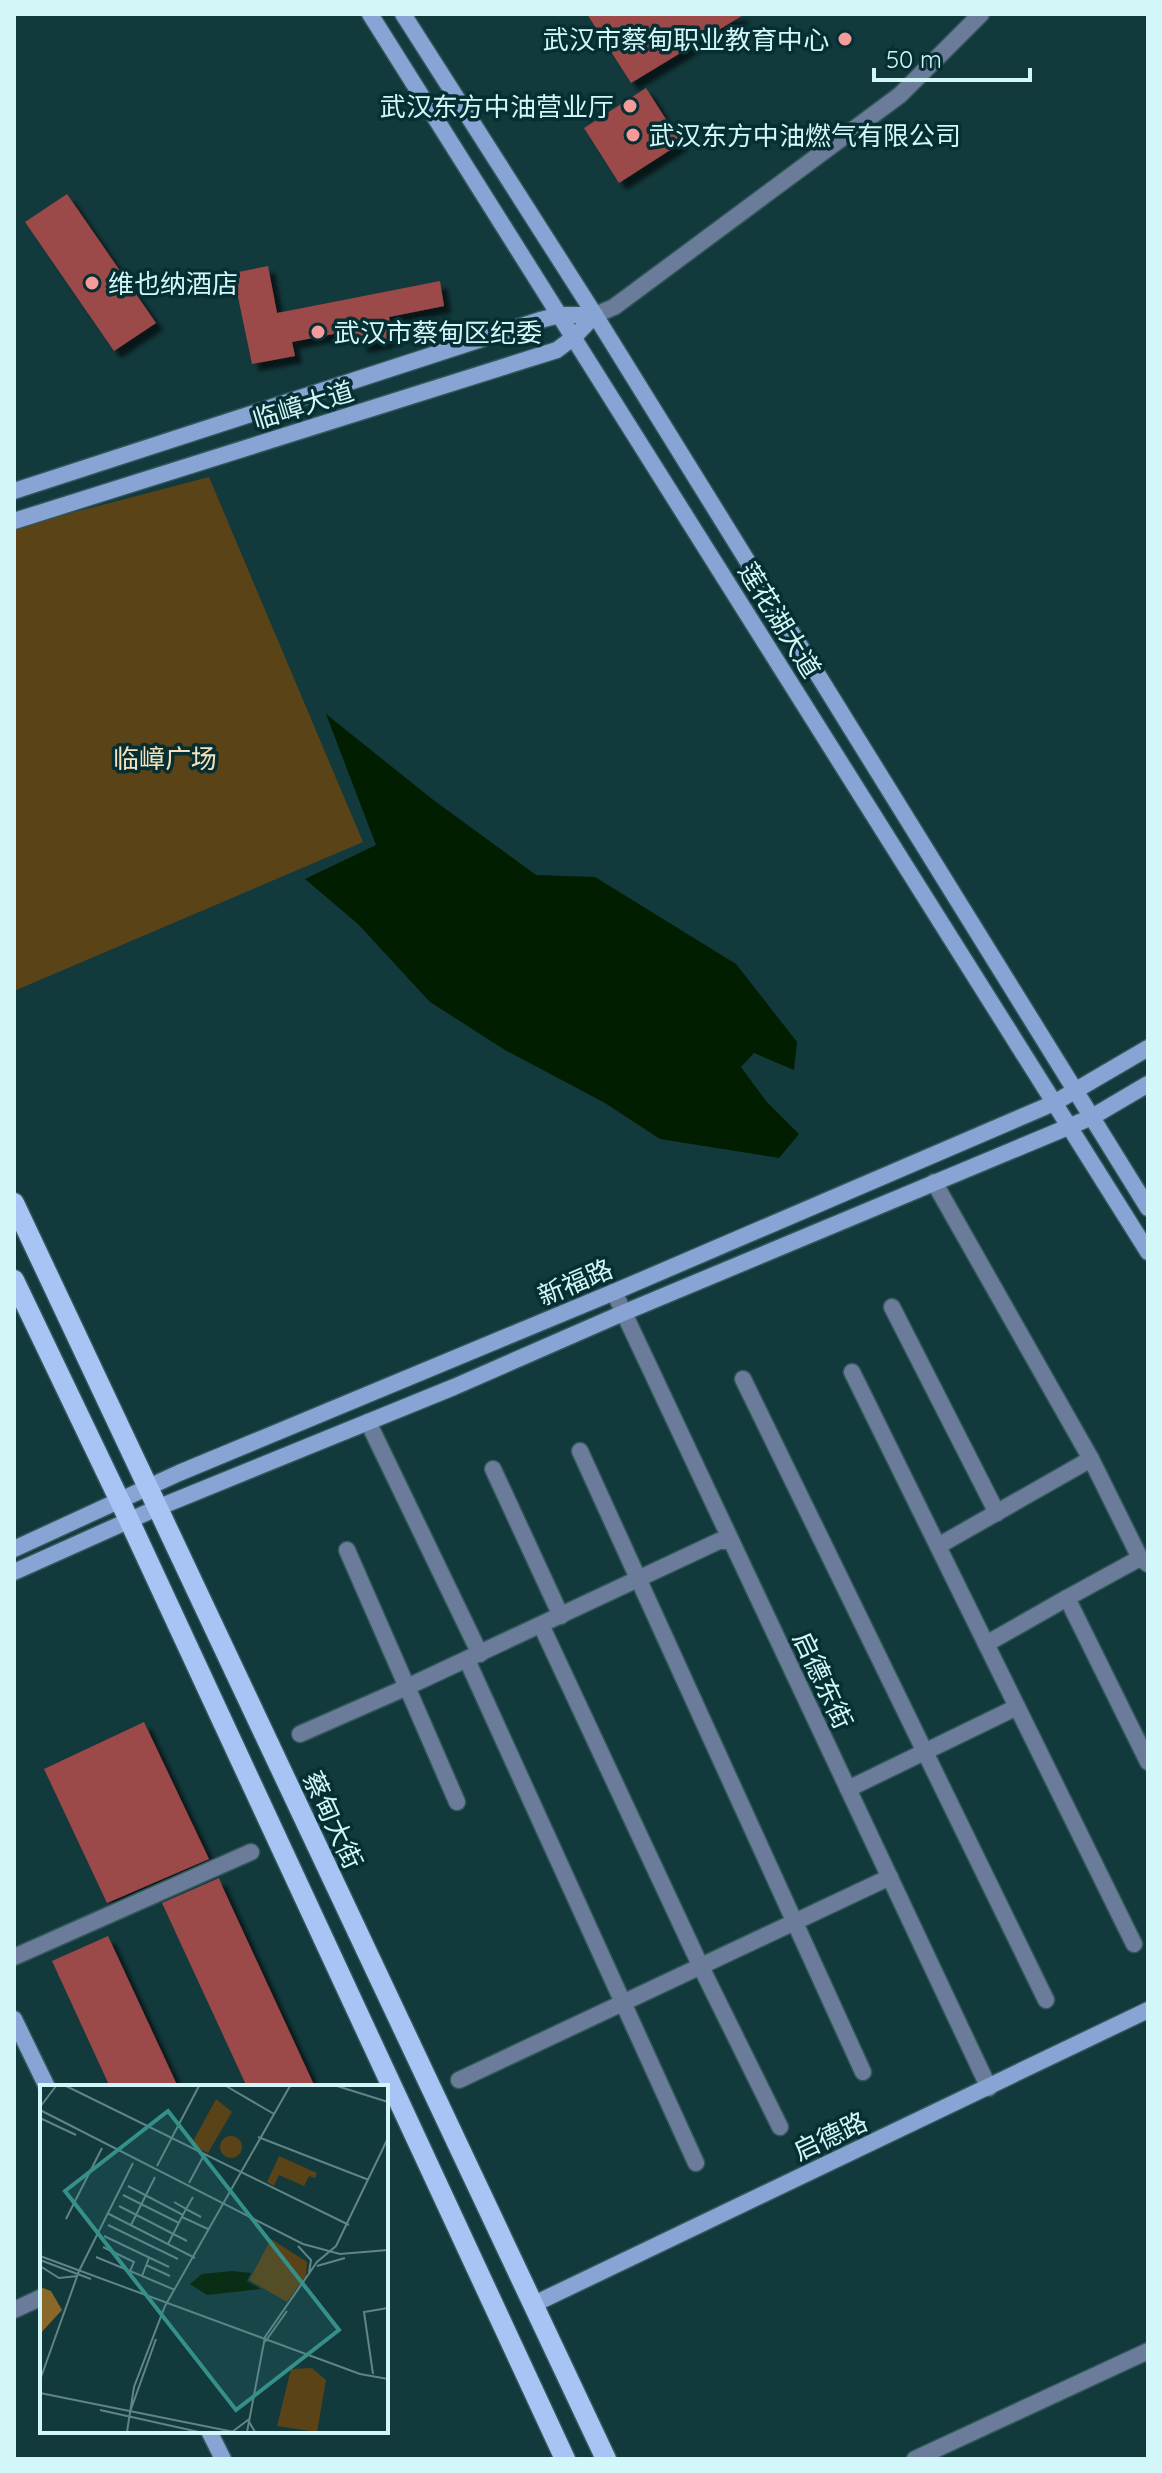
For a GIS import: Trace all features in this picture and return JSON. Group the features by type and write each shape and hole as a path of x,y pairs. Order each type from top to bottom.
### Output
{"main road":[{"name":"蔡甸大街","path":"14,1203 606,2459"},
{"path":"14,1280 120,1500 565,2459"}],"street":[{"name":"莲花湖大道","path":"370,14 1148,1252"},
{"name":"莲花湖大道","path":"403,14 595,315 1148,1208"},
{"name":"临嶂大道","path":"14,491 560,315 595,315 614,307 900,95 981,14"},
{"name":"临嶂大道","path":"14,521 557,350 595,315"},
{"name":"新福路","path":"14,1549 147,1488 1054,1103 1148,1048"},
{"name":"新福路","path":"14,1572 157,1508 1092,1117 1148,1084"},
{"path":"934,1182 1091,1459 1144,1561 1067,1598 986,1644"},
{"name":"启德东街","path":"614,1292 989,2088"},
{"path":"892,1307 997,1513"},
{"path":"852,1372 1134,1944"},
{"path":"743,1379 1046,2000"},
{"path":"368,1422 696,2163"},
{"path":"580,1451 863,2072"},
{"path":"938,1546 1091,1459"},
{"path":"493,1469 561,1616"},
{"path":"300,1734 473,1657 719,1541 731,1541"},
{"path":"347,1550 457,1802"},
{"path":"1067,1598 1148,1762"},
{"path":"541,1625 701,1967 780,2127"},
{"path":"848,1789 1017,1707"},
{"path":"14,1957 251,1852"},
{"path":"459,2080 890,1877"},
{"name":"启德路","path":"532,2305 1148,2010"},
{"path":"14,2019 46,2085"},
{"path":"14,2310 40,2298"},
{"path":"915,2459 1148,2351"},
{"path":"210,2433 223,2459"}],"green space":[{"name":"临嶂广场","path":"209,477 363,842 14,991 14,528"}],"shaded area":[{"path":"326,714 432,799 536,875 595,877 736,964 797,1042 794,1070 754,1053 741,1067 766,1101 799,1134 779,1158 660,1139 605,1103 505,1050 430,1002 358,924 305,879 376,845"}],"building":[{"path":"587,14 745,14 631,83"},
{"name":"武汉东方中油燃气有限公司","path":"646,88 681,143 619,183 584,128"},
{"path":"67,194 156,323 114,351 25,222"},
{"path":"268,266 277,313 440,281 444,306 389,317 392,331 386,341 361,346 359,335 345,337 344,332 292,342 295,356 252,364 233,273"},
{"path":"144,1722 209,1859 107,1903 44,1769"},
{"path":"219,1878 314,2085 246,2085 162,1903"},
{"path":"108,1936 177,2085 109,2085 52,1961"}],"place":[{"name":"武汉市蔡甸职业教育中心","path":"845,39"},
{"name":"武汉东方中油营业厅","path":"630,106"},
{"name":"武汉东方中油燃气有限公司","path":"633,135"},
{"name":"维也纳酒店","path":"92,283"},
{"name":"武汉市蔡甸区纪委","path":"318,332"}]}
